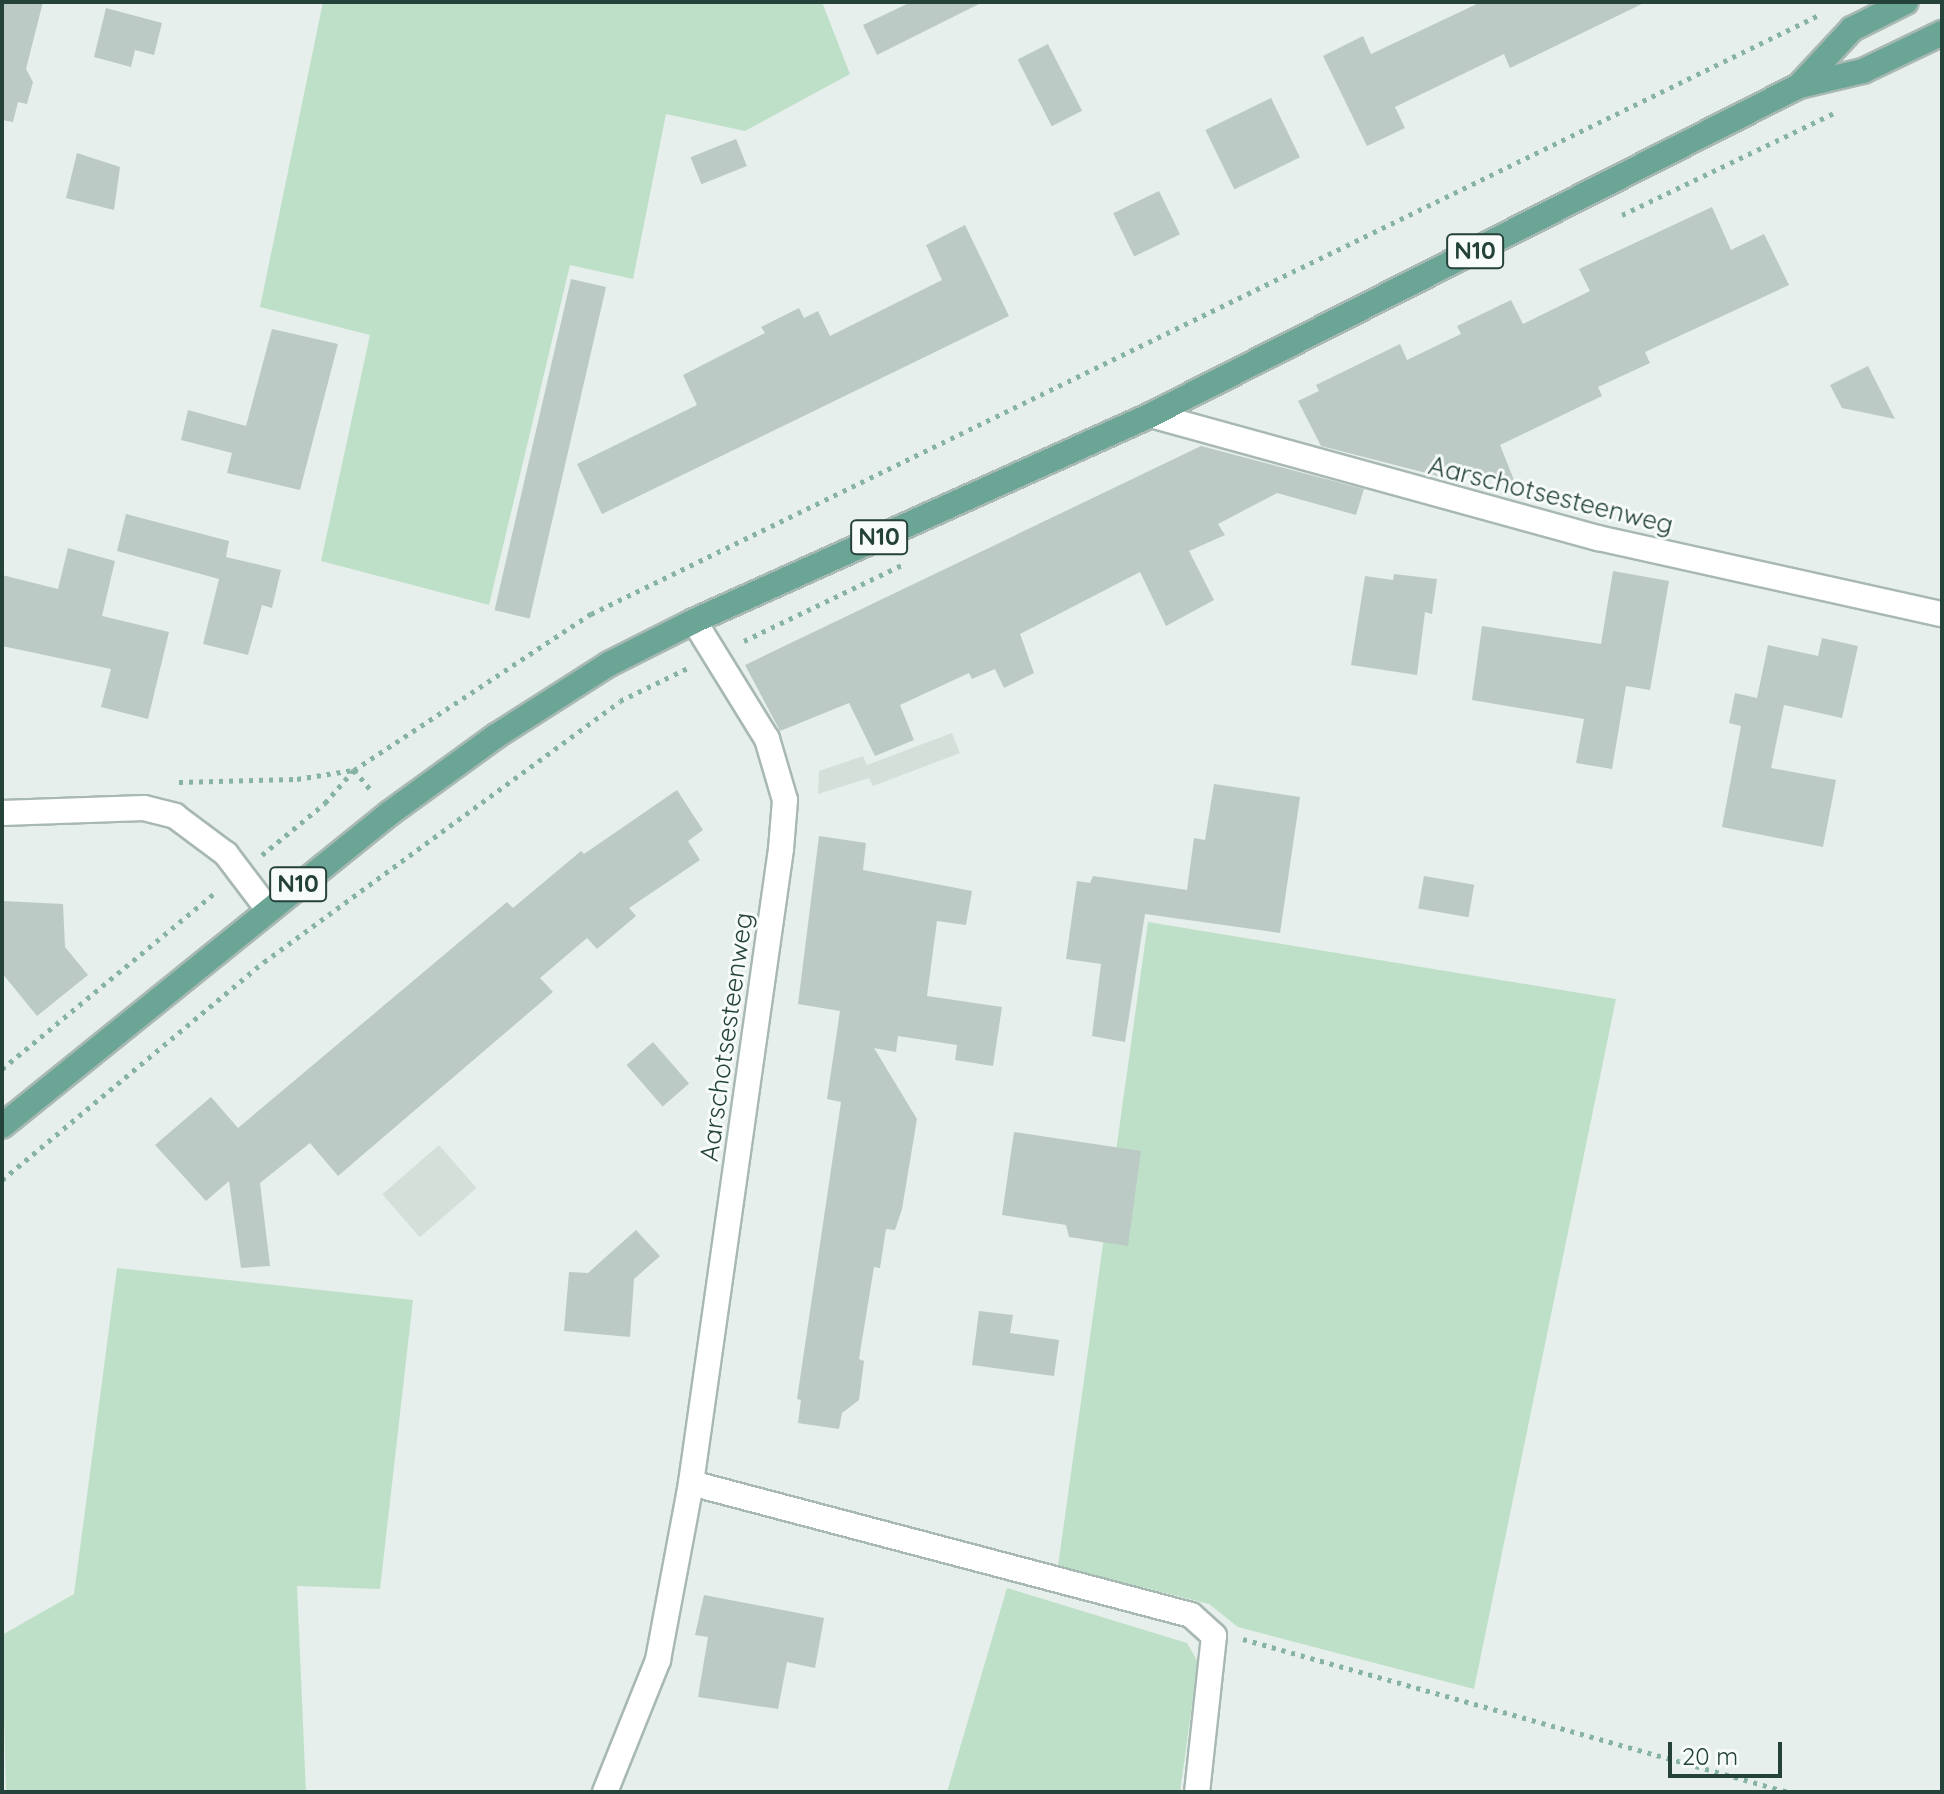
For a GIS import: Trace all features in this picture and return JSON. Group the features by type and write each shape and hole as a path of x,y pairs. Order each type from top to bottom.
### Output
{"main road":[{"name":"N10","path":"1799,86 1852,29 1906,2"},
{"name":"N10","path":"2,1126 267,908 496,736 609,664 694,621 1151,415 1799,86 1863,71 1942,33"}],"street":[{"name":"Aarschotsesteenweg","path":"1151,415 1598,538 1942,614"},
{"name":"Aarschotsesteenweg","path":"605,1792 658,1660 691,1483 785,800 767,739 694,621"},
{"path":"2,813 144,808 175,816 226,854 267,908"},
{"path":"691,1483 1191,1615 1214,1636 1197,1792"}],"path":[{"path":"2,1069 325,803 354,770 591,614 1831,9"},
{"path":"2,1180 264,962 620,701 714,654"},
{"path":"1214,1636 1237,1637 1788,1792"}],"shaded area":[{"path":"952,733 960,753 873,786 869,778 818,794 819,771 863,756 867,765"},
{"path":"439,1145 476,1188 420,1237 382,1194"}],"green space":[{"path":"323,2 822,2 850,74 745,131 666,114 633,279 570,265 489,605 321,561 370,335 260,307"},
{"path":"1148,922 1616,999 1474,1689 1238,1627 1209,1604 1058,1566"},
{"path":"117,1268 413,1300 380,1589 297,1586 306,1792 6,1792 2,1635 74,1594"},
{"path":"1007,1588 1187,1643 1198,1662 1180,1792 947,1792"}],"building":[{"path":"2,2 43,2 26,69 33,82 27,104 18,102 13,122 2,120"},
{"path":"911,2 983,2 877,55 863,25"},
{"path":"1481,2 1646,2 1510,68 1504,54 1395,107 1405,128 1367,146 1323,56 1363,36 1371,54"},
{"path":"106,8 162,23 154,55 135,50 131,67 94,57"},
{"path":"1048,44 1082,111 1052,126 1018,59"},
{"path":"1271,98 1300,157 1234,189 1205,130"},
{"path":"736,139 747,166 701,184 691,157"},
{"path":"77,153 120,167 114,210 66,198"},
{"path":"1159,191 1180,234 1134,256 1113,213"},
{"path":"1712,207 1731,250 1764,234 1789,285 1645,352 1650,363 1598,387 1602,396 1500,445 1516,485 1433,467 1438,476 1321,446 1298,401 1319,391 1316,385 1400,344 1407,360 1461,334 1457,326 1511,300 1523,324 1590,291 1579,269"},
{"path":"965,225 1009,316 602,514 577,464 697,405 683,375 765,333 761,327 799,308 804,318 818,311 830,336 942,280 926,245"},
{"path":"571,279 606,287 530,618 495,610"},
{"path":"272,329 338,344 300,490 227,473 232,453 181,440 188,410 246,426"},
{"path":"1868,366 1895,419 1842,408 1830,385"},
{"path":"1201,446 1364,489 1356,515 1277,493 1218,524 1225,535 1189,551 1214,600 1166,626 1140,572 1020,634 1034,673 1004,688 995,669 972,679 969,673 900,705 914,740 875,756 849,703 780,731 745,665"},
{"path":"126,514 229,541 226,557 281,570 272,608 262,605 248,655 203,644 219,579 117,551"},
{"path":"68,548 115,561 102,616 169,632 148,719 101,707 111,669 2,646 2,575 58,589"},
{"path":"1613,571 1669,581 1650,690 1626,686 1612,769 1576,763 1584,719 1472,700 1482,626 1601,644"},
{"path":"1394,574 1437,579 1432,614 1425,612 1417,675 1351,665 1365,576 1393,580"},
{"path":"1822,638 1858,646 1842,718 1784,705 1771,768 1836,780 1823,847 1722,827 1741,726 1729,723 1735,693 1757,698 1768,645 1818,656"},
{"path":"1214,784 1300,797 1280,933 1145,914 1125,1042 1092,1036 1101,964 1066,959 1077,881 1090,883 1093,876 1187,890 1194,838 1205,840"},
{"path":"677,790 703,830 688,841 700,860 629,908 636,916 597,949 587,938 540,978 553,992 338,1176 310,1143 260,1183 270,1266 241,1268 229,1181 206,1201 155,1145 211,1097 238,1128 507,902 513,908 581,851 584,854"},
{"path":"819,836 866,843 863,870 972,891 966,925 937,921 927,996 1002,1007 993,1066 955,1060 957,1045 898,1036 896,1052 874,1048 917,1119 902,1209 895,1230 886,1229 880,1268 874,1267 859,1359 864,1361 859,1400 842,1413 839,1429 798,1423 801,1400 797,1399 841,1102 827,1099 840,1011 798,1004"},
{"path":"1424,876 1474,885 1468,917 1418,908"},
{"path":"2,901 63,904 65,947 88,975 37,1016 2,973"},
{"path":"653,1042 689,1084 663,1106 627,1065"},
{"path":"1014,1132 1141,1151 1128,1246 1069,1237 1066,1225 1002,1215"},
{"path":"636,1230 660,1256 634,1279 630,1337 564,1331 569,1272 588,1273"},
{"path":"979,1311 1013,1315 1010,1333 1059,1340 1054,1376 972,1365"},
{"path":"704,1595 824,1618 815,1668 787,1662 778,1709 698,1697 708,1637 695,1635"}]}
